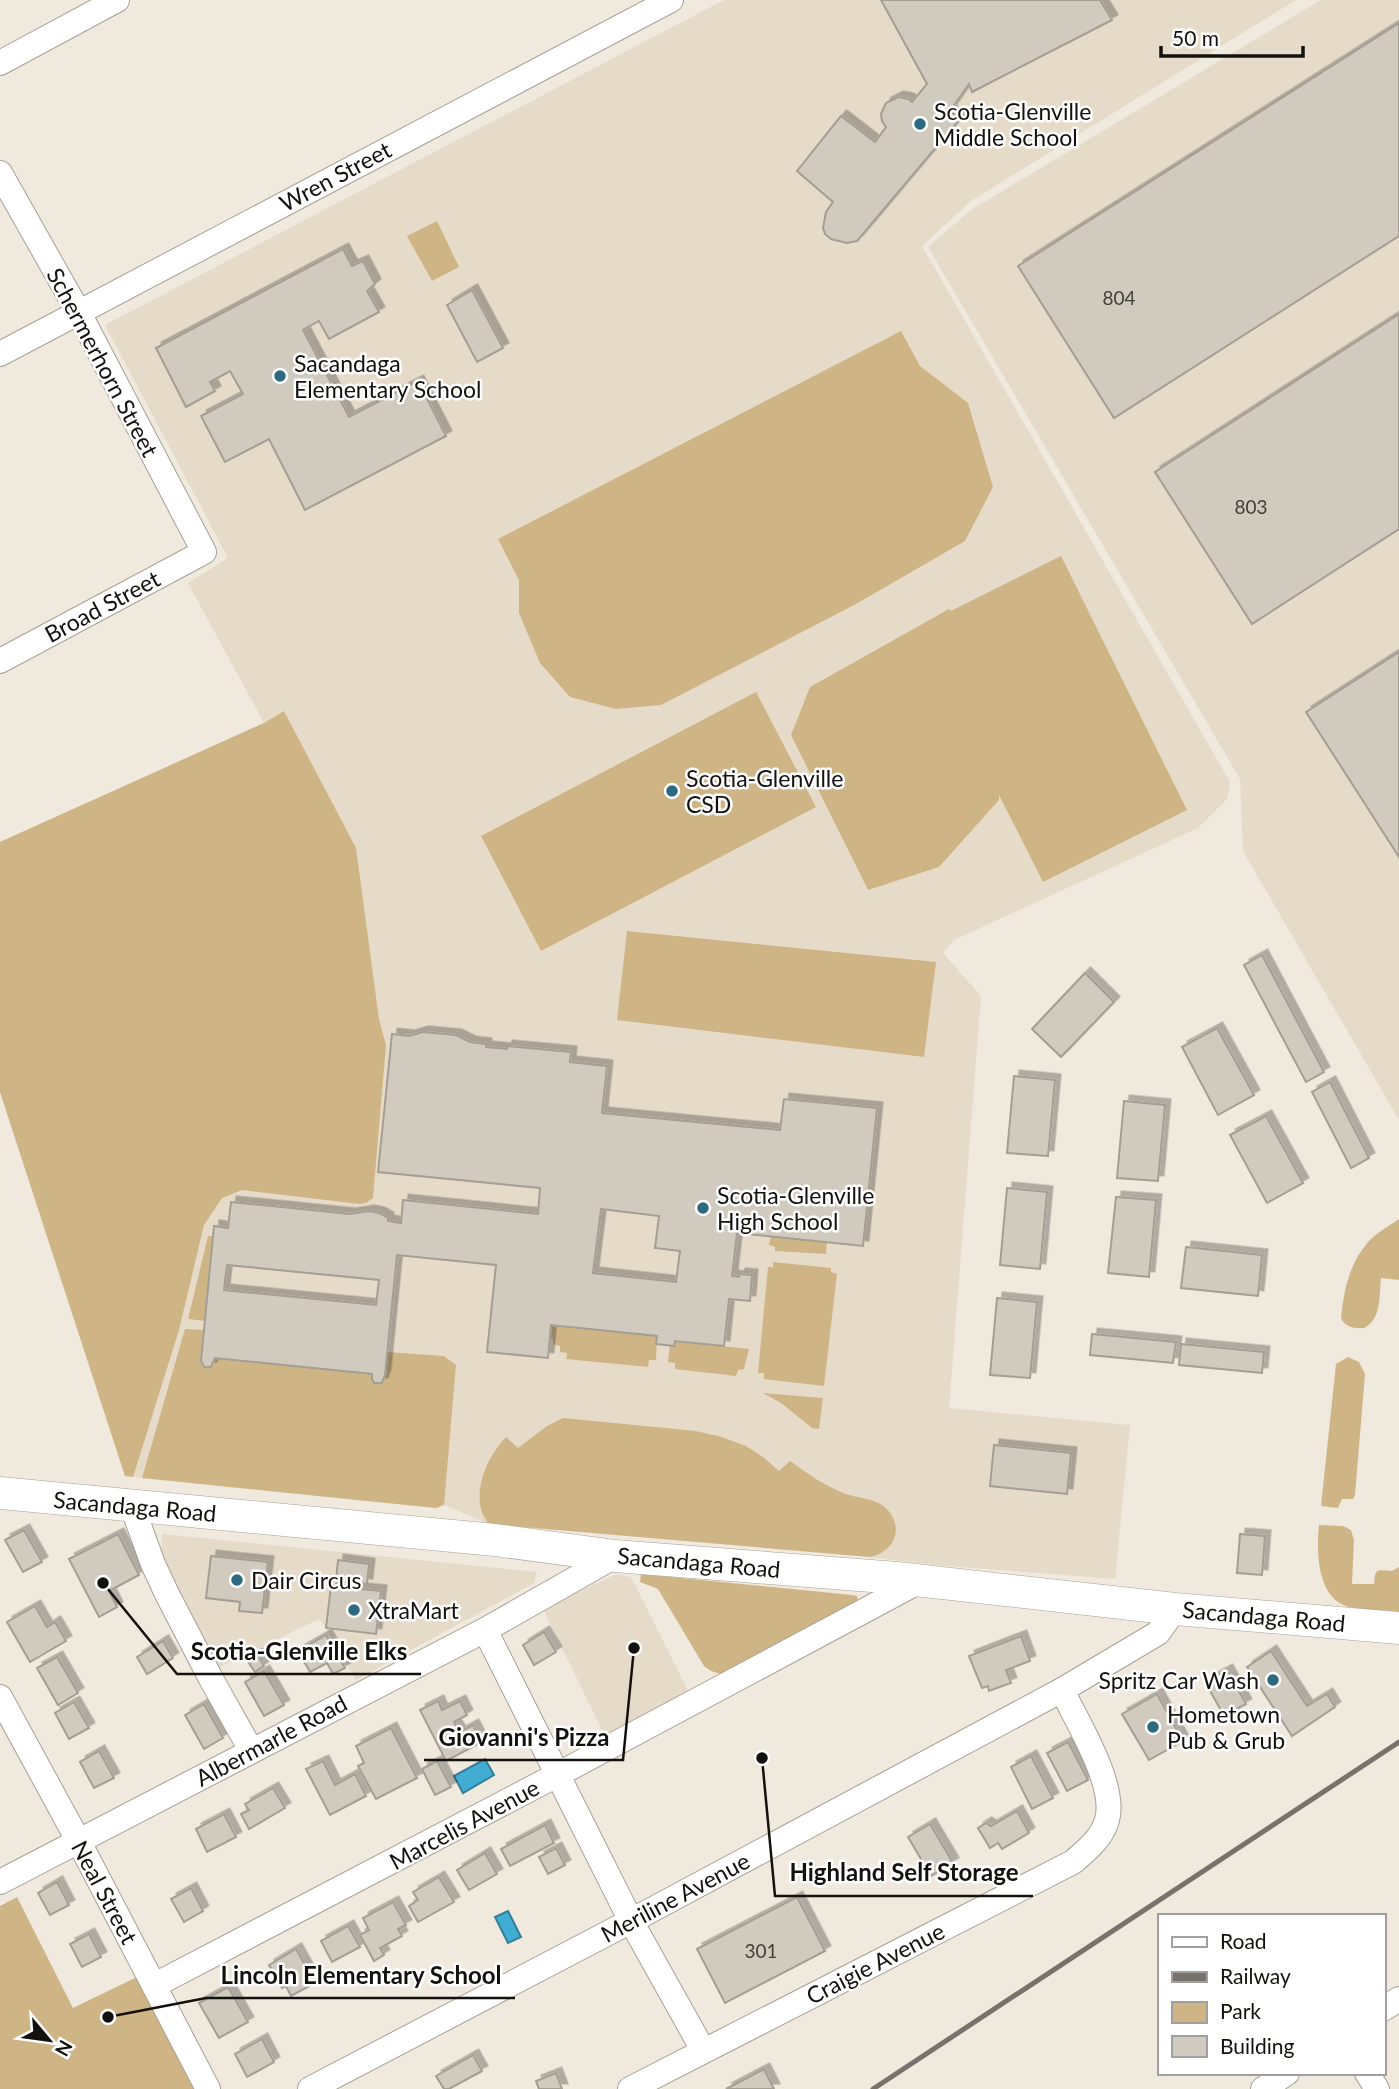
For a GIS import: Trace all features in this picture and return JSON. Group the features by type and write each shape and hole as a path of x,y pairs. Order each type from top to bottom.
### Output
{"main road":[{"name":"Sacandaga Road","path":"0,1493 495,1539 615,1556 920,1581 1175,1609 1399,1628"}],"street":[{"path":"0,63 117,0"},
{"name":"Wren Street","path":"0,354 671,0"},
{"name":"Schermerhorn Street","path":"0,173 79,313 204,552"},
{"name":"Broad Street","path":"0,661 204,552"},
{"path":"132,1506 167,1594 251,1750"},
{"name":"Albermarle Road","path":"0,1882 485,1630 615,1556"},
{"name":"Marcelis Avenue","path":"155,1985 920,1581"},
{"name":"Meriline Avenue","path":"310,2089 1062,1690 1158,1633 1175,1609"},
{"path":"485,1630 631,1921 704,2050"},
{"name":"Craigie Avenue","path":"630,2089 1073,1862 1098,1838 1107,1821 1109,1798 1105,1780 1062,1690"},
{"name":"Neal Street","path":"0,1697 208,2089"},
{"path":"1263,2089 1284,2075"}],"shaded area":[{"name":"Scotia-Glenville CSD","path":"724,0 1296,0 971,201 922,246 1230,782 1227,799 1198,828 954,940 943,953 981,996 949,1408 1130,1425 1115,1579 489,1524 444,1505 436,1508 125,1476 0,1092 0,842 264,723 188,583 228,558 105,325"},
{"path":"1321,0 1399,0 1399,1120 1243,851 1240,779 928,247 971,210"},
{"path":"162,1534 537,1572 534,1583 356,1680 319,1619 216,1669 161,1559"},
{"path":"616,1574 631,1577 689,1693 605,1736 543,1609"}],"green space":[{"path":"437,221 459,267 432,281 407,236"},
{"path":"901,331 920,366 968,403 993,487 965,541 856,604 661,705 616,709 570,697 540,663 519,613 519,580 498,539"},
{"path":"1061,556 1187,810 1043,882 999,795 999,800 939,867 868,890 791,735 810,687 949,609 951,611"},
{"path":"756,692 816,807 541,951 481,836"},
{"path":"284,711 356,848 379,1019 386,1045 373,1198 360,1204 242,1190 222,1198 204,1225 179,1330 133,1477 125,1476 0,1092 0,842 264,723"},
{"path":"627,931 936,962 924,1057 617,1020"},
{"path":"1399,1219 1399,1280 1381,1278 1374,1319 1364,1328 1350,1327 1341,1318 1346,1287 1356,1259 1368,1242"},
{"path":"208,1236 213,1236 205,1321 188,1319"},
{"path":"771,1236 827,1242 826,1254 775,1251 775,1247 769,1245"},
{"path":"773,1262 831,1268 831,1272 837,1274 824,1386 764,1379 764,1373 758,1373 768,1267 773,1267"},
{"path":"551,1325 657,1336 656,1360 649,1360 648,1367 566,1359 567,1353 560,1352 560,1346 553,1344 553,1338 550,1337"},
{"path":"185,1329 204,1330 201,1361 203,1367 213,1365 215,1358 372,1374 372,1380 378,1384 384,1380 387,1352 444,1356 456,1365 444,1505 436,1508 142,1478"},
{"path":"675,1341 749,1349 744,1369 738,1370 736,1376 675,1369 675,1363 668,1362 670,1345 674,1346"},
{"path":"1348,1357 1359,1362 1365,1374 1355,1495 1353,1499 1342,1499 1338,1508 1321,1506 1336,1364"},
{"path":"763,1393 823,1398 819,1429 812,1428 781,1403"},
{"path":"563,1418 696,1431 722,1437 746,1446 779,1471 790,1461 838,1491 882,1505 894,1519 895,1535 887,1549 870,1557 489,1524 481,1509 480,1490 485,1470 494,1452 506,1437 518,1448 547,1426"},
{"path":"1319,1525 1343,1526 1351,1530 1354,1540 1352,1584 1374,1584 1378,1571 1392,1571 1399,1567 1399,1612 1349,1607 1330,1594 1321,1573"},
{"path":"641,1574 852,1595 857,1596 858,1601 724,1675 704,1666 658,1589 640,1582"},
{"path":"17,1897 73,2008 139,1976 197,2089 0,2089 0,1906"}],"water":[{"path":"485,1759 494,1775 463,1793 454,1776"},
{"path":"508,1911 521,1937 508,1943 495,1917"}],"building":[{"name":"Scotia-Glenville Middle School","path":"881,0 1100,0 1112,20 972,92 969,84 950,111 960,119 857,241 847,243 831,239 825,234 823,228 826,212 833,202 797,171 841,116 875,142 886,127 881,114 886,103 898,97 912,102 927,84"},
{"path":"1399,23 1399,236 1114,418 1018,266"},
{"name":"Sacandaga Elementary School","path":"343,249 352,266 363,261 375,284 367,291 379,312 329,339 319,321 303,330 349,417 418,381 446,436 305,510 269,439 225,462 201,416 243,394 230,371 210,382 215,391 186,407 156,348"},
{"path":"472,290 503,348 477,362 447,305"},
{"path":"1399,314 1399,529 1252,624 1155,472"},
{"path":"1399,652 1399,857 1306,712"},
{"path":"1262,955 1324,1072 1306,1082 1244,965"},
{"path":"1085,973 1114,1002 1061,1057 1032,1029"},
{"path":"1217,1028 1254,1095 1218,1115 1182,1047"},
{"name":"Scotia-Glenville High School","path":"423,1032 456,1035 470,1042 486,1044 486,1047 507,1049 507,1046 571,1052 570,1062 607,1066 602,1113 780,1130 784,1099 877,1108 863,1246 737,1233 732,1276 752,1275 750,1301 729,1299 724,1346 675,1341 674,1346 656,1344 657,1336 551,1325 548,1358 487,1352 496,1265 397,1255 382,1383 374,1383 372,1374 215,1358 211,1367 204,1367 201,1361 214,1226 228,1228 231,1202 350,1214 369,1211 379,1213 388,1218 388,1221 401,1223 403,1200 538,1214 540,1188 378,1172 392,1034 409,1036","holes":["601,1209 659,1216 655,1248 680,1251 676,1282 593,1273","227,1265 379,1280 376,1305 224,1290"]},
{"path":"1014,1076 1055,1080 1048,1156 1007,1153"},
{"path":"1330,1082 1369,1158 1351,1168 1312,1092"},
{"path":"1124,1101 1165,1105 1158,1181 1117,1178"},
{"path":"1266,1116 1303,1183 1267,1203 1230,1135"},
{"path":"1007,1188 1047,1192 1040,1269 1000,1265"},
{"path":"1116,1197 1156,1200 1149,1277 1108,1273"},
{"path":"1186,1247 1262,1255 1258,1296 1181,1288"},
{"path":"997,1298 1037,1302 1030,1378 990,1375"},
{"path":"1092,1334 1176,1342 1173,1363 1090,1355"},
{"path":"1181,1344 1264,1352 1262,1373 1179,1365"},
{"path":"994,1445 1071,1453 1067,1494 990,1486"},
{"path":"24,1530 42,1562 23,1572 5,1540"},
{"path":"118,1534 139,1575 109,1591 117,1607 99,1617 69,1559"},
{"path":"1240,1534 1265,1536 1262,1575 1237,1573"},
{"name":"Dair Circus","path":"211,1556 268,1562 262,1613 239,1611 240,1602 206,1598"},
{"path":"338,1560 369,1564 367,1584 336,1581"},
{"name":"XtraMart","path":"331,1586 381,1591 376,1634 326,1628"},
{"path":"35,1606 47,1627 55,1622 66,1641 30,1662 7,1622"},
{"path":"544,1632 556,1652 534,1665 523,1645"},
{"path":"326,1635 345,1668 333,1674 327,1663 310,1672 298,1651"},
{"path":"1021,1636 1030,1661 1006,1670 1011,1683 989,1691 988,1686 982,1688 969,1656"},
{"path":"163,1641 173,1658 147,1674 137,1657"},
{"name":"Spritz Car Wash","path":"1271,1651 1307,1706 1327,1694 1335,1707 1292,1736 1247,1667"},
{"path":"257,1654 264,1666 255,1672 247,1660"},
{"path":"57,1657 78,1693 58,1705 37,1668"},
{"path":"1227,1670 1246,1704 1224,1716 1205,1682"},
{"path":"264,1671 284,1705 264,1716 245,1682"},
{"name":"Hometown Pub & Grub","path":"1157,1694 1183,1741 1149,1760 1122,1714"},
{"path":"438,1701 442,1710 460,1701 467,1715 454,1722 460,1732 473,1725 482,1742 446,1761 420,1710"},
{"path":"74,1702 89,1728 69,1739 55,1713"},
{"path":"204,1704 223,1738 204,1749 185,1715"},
{"path":"391,1728 417,1778 376,1799 358,1766 364,1763 356,1746"},
{"path":"1068,1742 1088,1780 1067,1791 1047,1753"},
{"path":"99,1751 114,1778 94,1788 80,1762"},
{"path":"1031,1756 1053,1798 1032,1809 1011,1767"},
{"path":"323,1761 335,1785 355,1774 366,1796 330,1815 306,1769"},
{"path":"437,1761 451,1787 435,1795 422,1769"},
{"path":"273,1788 285,1808 249,1829 241,1814 249,1810 245,1804"},
{"path":"1017,1811 1029,1833 1002,1849 998,1843 990,1848 978,1828 986,1823 991,1826"},
{"path":"224,1814 236,1837 207,1852 196,1829"},
{"path":"930,1824 953,1863 931,1876 908,1837"},
{"path":"545,1825 554,1843 510,1866 501,1849"},
{"path":"556,1848 565,1865 548,1874 539,1857"},
{"path":"485,1853 497,1874 469,1890 457,1870"},
{"path":"439,1877 454,1902 418,1922 409,1906 418,1900 413,1892"},
{"path":"57,1882 69,1905 50,1915 38,1893"},
{"path":"191,1888 203,1911 184,1922 171,1899"},
{"path":"797,1897 825,1951 725,2003 697,1949"},
{"path":"393,1902 406,1925 398,1929 402,1936 380,1948 384,1955 374,1961 360,1935 369,1930 363,1918"},
{"path":"348,1926 360,1947 332,1962 321,1941"},
{"path":"89,1934 101,1957 82,1967 70,1944"},
{"path":"296,1949 315,1983 291,1996 286,1986 282,1988 269,1965"},
{"path":"228,1987 248,2022 219,2038 199,2003"},
{"path":"262,2039 274,2062 247,2077 235,2054"},
{"path":"473,2055 482,2071 449,2089 444,2089 436,2076"},
{"path":"764,2069 774,2089 726,2089"},
{"path":"556,2073 562,2089 539,2089 536,2081"}],"railway":[{"path":"873,2089 1399,1742"}],"place":[{"name":"Scotia-Glenville Middle School","path":"920,124"},
{"name":"Sacandaga Elementary School","path":"280,376"},
{"name":"Scotia-Glenville CSD","path":"672,791"},
{"name":"Scotia-Glenville High School","path":"703,1208"},
{"name":"Dair Circus","path":"237,1580"},
{"name":"Scotia-Glenville Elks","path":"103,1583"},
{"name":"XtraMart","path":"354,1610"},
{"name":"Giovanni's Pizza","path":"634,1648"},
{"name":"Spritz Car Wash","path":"1273,1680"},
{"name":"Hometown Pub & Grub","path":"1153,1727"},
{"name":"Highland Self Storage","path":"762,1758"},
{"name":"Lincoln Elementary School","path":"108,2017"}]}
